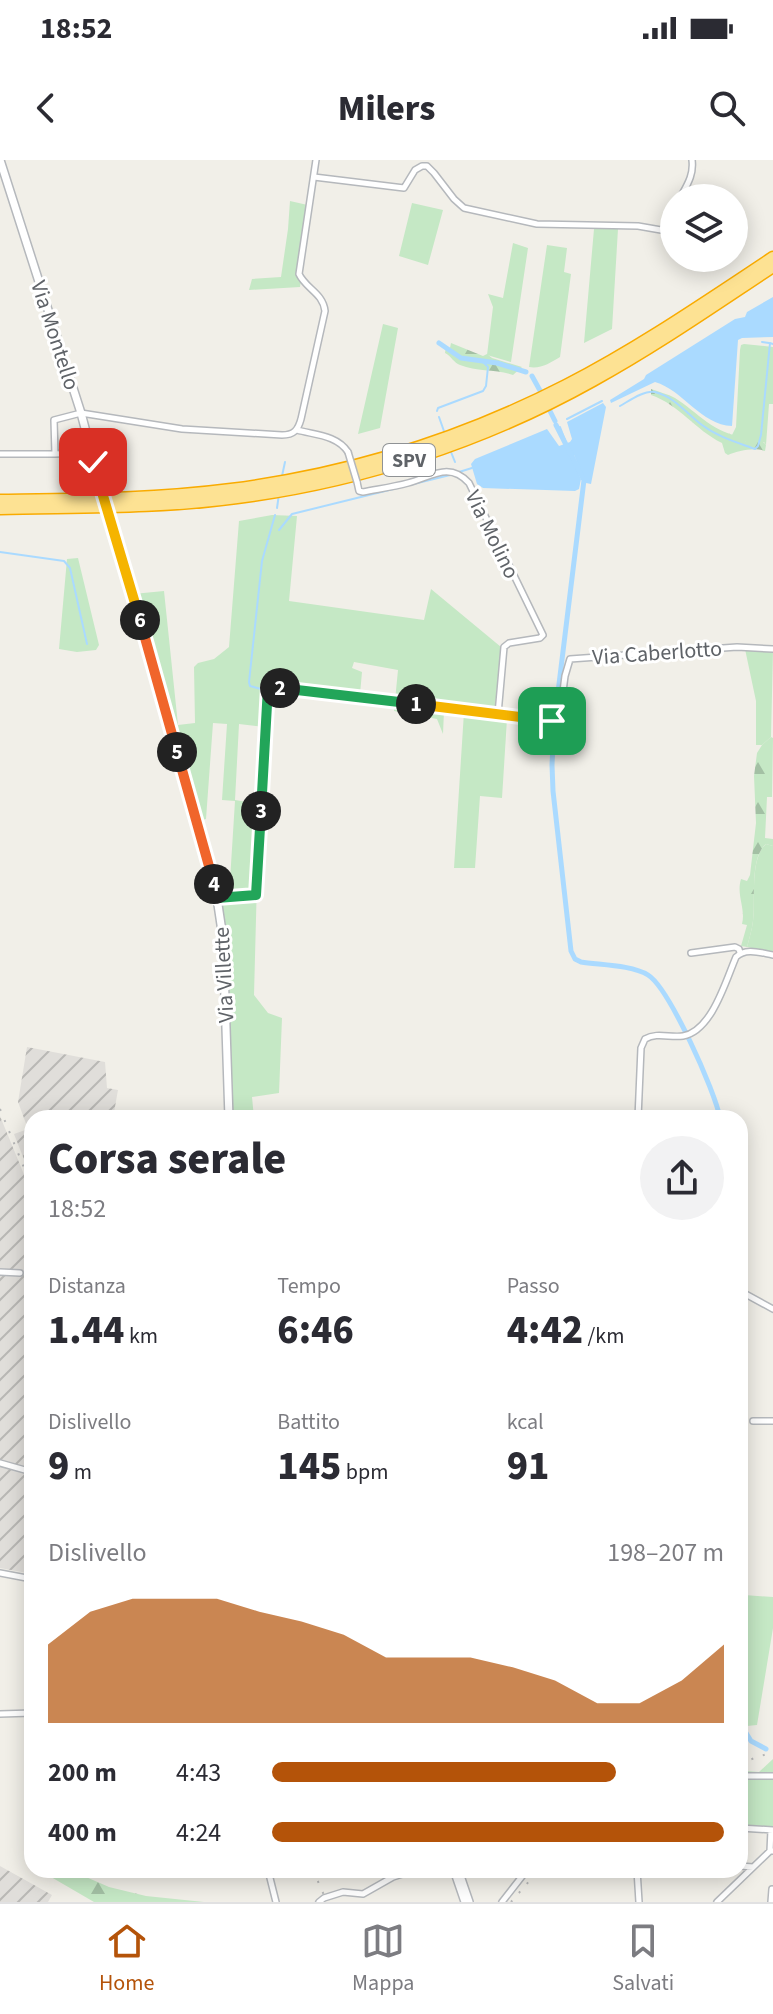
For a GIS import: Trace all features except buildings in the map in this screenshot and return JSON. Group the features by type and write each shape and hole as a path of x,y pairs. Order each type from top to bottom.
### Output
{"highway":[{"name":"SPV","path":"0,500 125,498 215,491 305,477 402,452 493,419 577,379 643,341 773,257"},
{"name":"SPV","path":"0,509 144,506 237,498 350,477 421,456 500,427 591,383 660,342 773,267"}],"street":[{"name":"Via Montello","path":"0,160 81,413 108,512"},
{"path":"294,432 301,419 325,311 321,298 299,274 316,160"},
{"path":"687,184 693,172 692,160"},
{"path":"314,177 404,188 415,170 427,166 464,208 537,224 638,226 660,230"},
{"name":"Via Molino","path":"81,413 182,429 294,432 330,438 348,452 359,491 363,492 408,483 442,471 459,475 469,483 543,635 539,639 509,643 504,647 498,714"},
{"path":"55,454 54,420 81,413"},
{"path":"0,454 80,453 91,450"},
{"name":"Via Villette","path":"108,512 217,898 223,938 229,1110"},
{"name":"Via Caberlotto","path":"217,898 256,895 268,687 556,721 568,660 571,658 737,647 773,649"},
{"path":"691,953 735,947 740,953"},
{"path":"638,1110 643,1041 652,1036 688,1035 699,1028 712,1011 740,953 748,951 773,955"},
{"path":"0,1272 20,1273"},
{"path":"748,1295 773,1309"},
{"path":"753,1421 773,1421"},
{"path":"0,1463 24,1470"},
{"path":"0,1573 24,1578"},
{"path":"0,1714 24,1713"},
{"path":"748,1776 773,1776"},
{"path":"748,1828 772,1830 772,1851 748,1873"},
{"path":"748,1867 754,1867"},
{"path":"270,1878 275,1901"},
{"path":"319,1902 343,1892 363,1894 391,1878"},
{"path":"458,1878 467,1902"},
{"path":"502,1902 521,1878"},
{"path":"638,1878 639,1902"},
{"path":"717,1902 742,1878"},
{"path":"771,1902 772,1889"}],"shaded area":[{"path":"27,1047 105,1062 107,1088 118,1090 114,1110 24,1110 24,1118 18,1102"},
{"path":"0,1116 24,1174 24,1572 0,1568"},
{"path":"24,1130 24,1159 14,1134"},
{"path":"0,1866 52,1895 48,1902 0,1902"}],"green space":[{"path":"290,201 312,206 300,287 249,290 252,279 281,277"},
{"path":"412,203 443,210 428,265 399,256"},
{"path":"594,229 618,229 612,329 584,343"},
{"path":"513,243 528,248 511,362 487,355 493,307 488,294 503,298"},
{"path":"547,245 567,248 564,272 571,274 560,357 541,366 529,367"},
{"path":"383,324 398,328 380,428 358,434"},
{"path":"451,343 522,367 513,375 466,367 445,353 446,346 454,351 450,348"},
{"path":"744,344 773,347 773,404 769,404 766,445 764,442 746,442 732,435 736,427 740,350"},
{"path":"651,389 675,398 724,432 742,436 746,442 761,441 766,445 765,451 751,449 728,455 722,443 671,405 651,395"},
{"path":"272,515 297,516 289,601 424,620 431,589 501,647 494,717 507,719 502,798 480,796 475,868 454,868 464,712 444,711 443,734 437,719 394,711 398,670 354,662 352,668 362,672 359,705 271,689 264,727 239,724 235,800 259,804 254,995 268,1013 282,1018 279,1093 252,1097 253,1110 232,1110 219,896 229,896 235,801 222,800 227,724 213,723 206,819 199,821 133,594 164,591 178,725 195,723 194,667 214,659 229,647 239,521"},
{"path":"78,558 99,645 96,650 77,652 59,649 67,559"},
{"path":"745,649 773,650 771,737 762,745 756,745 756,701"},
{"path":"771,737 772,797 767,797 765,838 773,839 773,846 766,844 757,859 753,921 747,947 741,946 747,925 742,924 740,885 741,879 747,881 750,875 756,823 754,776 757,753"},
{"path":"766,844 773,846 773,952 747,947 753,921 755,870"},
{"path":"748,1595 773,1597 773,1628 757,1725 748,1726"},
{"path":"773,1759 773,1828 748,1828 748,1771 759,1772"},
{"path":"53,1878 88,1878 109,1887 146,1896 204,1902 94,1902"}],"water":[{"path":"773,297 773,337 738,340 732,426 711,420 655,382 611,403 610,400 646,375"},
{"path":"603,403 606,407 591,484 586,483 574,455 571,457 581,479 579,489 575,491 483,488 477,484 471,464 475,459 547,429 559,446 570,442 572,439 567,422"}],"waterway":[{"path":"762,342 769,343"},
{"path":"439,343 461,358 497,363 526,372"},
{"path":"620,406 641,394 662,394 714,433 755,449 761,435 770,343 773,344"},
{"path":"437,411 483,391 488,367 482,361"},
{"path":"532,376 543,396"},
{"path":"567,419 602,401"},
{"path":"547,405 555,421"},
{"path":"439,417 445,434"},
{"path":"556,425 584,480 554,725 552,765 571,951 575,959 581,962 633,969 648,975 657,984 690,1041 718,1110"},
{"path":"560,427 565,440"},
{"path":"451,452 455,462"},
{"path":"282,476 285,462"},
{"path":"459,472 472,468"},
{"path":"279,530 292,514 450,475"},
{"path":"277,508 279,494"},
{"path":"266,694 250,686 249,682 262,561 275,515"},
{"path":"0,552 64,561 70,568 87,644"},
{"path":"262,723 265,700"},
{"path":"748,1736 766,1749"}],"railway":[{"path":"0,1109 24,1168"},
{"path":"748,1760 773,1752"},
{"path":"316,1878 327,1902"},
{"path":"511,1902 532,1878"}],"route":[{"path":"93,462 149,649 217,898 256,895 268,687 552,721"}]}
